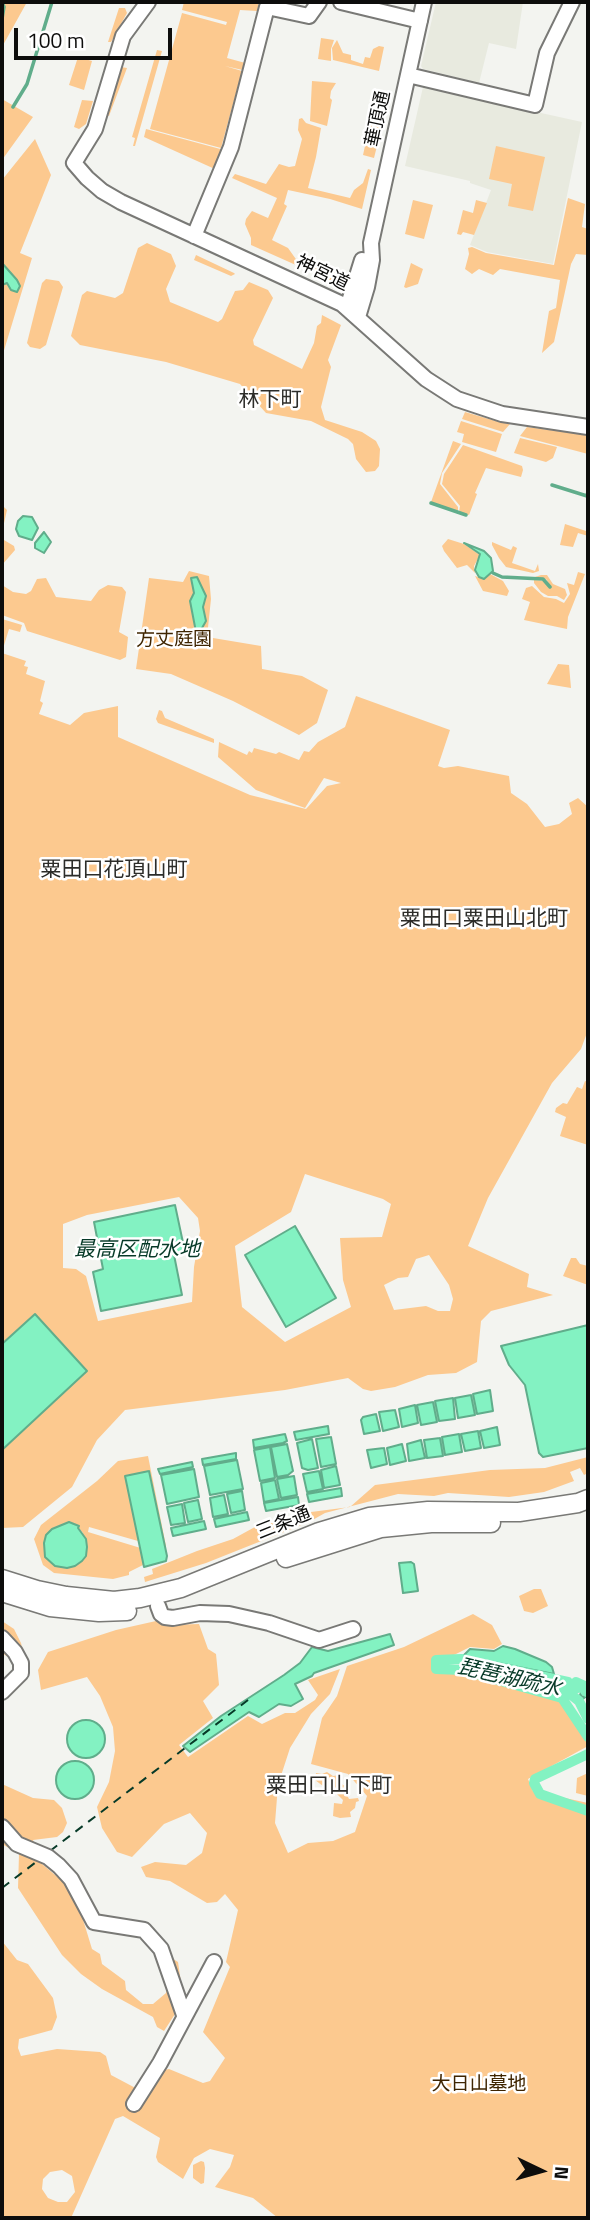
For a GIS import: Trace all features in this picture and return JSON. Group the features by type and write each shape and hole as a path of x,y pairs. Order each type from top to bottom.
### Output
{"main road":[{"name":"三条通","path":"2,1579 37,1591 66,1596 114,1601 140,1598 181,1588 320,1532 369,1517 428,1511 519,1512 586,1504"},
{"name":"三条通","path":"2,1592 50,1606 99,1612 158,1606 187,1598 281,1559 380,1528 430,1523 532,1522 586,1504"}],"street":[{"name":"神宮道","path":"148,2 123,36 96,126 74,163 87,178 102,191 353,313 426,379 457,399 502,414 588,427"},
{"path":"194,236 231,147 267,7 309,16 318,2"},
{"path":"341,2 419,22"},
{"name":"華頂通","path":"353,313 367,287 372,260 371,243 424,2"},
{"path":"408,75 535,105 547,53 572,2"},
{"path":"158,1606 165,1617 200,1613 229,1614 269,1623 319,1640 353,1629"},
{"path":"2,1638 15,1652 21,1663 22,1673 2,1692"},
{"path":"2,1827 17,1844 48,1857 72,1879 94,1922 144,1930 161,1949 184,2015"},
{"path":"134,2104 160,2063 214,1962"}],"shaded area":[{"path":"436,2 523,2 516,49 489,43 479,83 423,69 421,66"},
{"path":"423,87 582,122 553,264 487,252 470,245 491,190 470,181 405,166"}],"green space":[{"path":"2,2 27,2 2,47"},
{"path":"184,2 259,2 257,11 240,10 227,58 249,64 247,71 225,66 242,71 221,148 150,129 182,13 226,25 227,22 182,10"},
{"path":"119,8 125,8 127,13 111,42 108,42"},
{"path":"321,38 334,40 331,61 318,59"},
{"path":"337,40 343,53 351,55 351,60 363,64 365,57 370,58 373,49 384,47 379,71 333,60 332,48"},
{"path":"157,50 162,51 133,146 135,138 132,137"},
{"path":"78,57 92,61 84,90 69,85"},
{"path":"121,67 127,68 109,116 106,115"},
{"path":"312,81 336,83 331,91 327,126 310,121"},
{"path":"2,99 33,117 2,160"},
{"path":"82,100 93,101 86,124 79,129 74,127"},
{"path":"302,118 306,123 321,128 308,188 350,198 354,190 363,183 368,169 371,170 362,209 288,190 284,204 287,206 272,240 288,248 298,262 346,273 343,286 251,245 246,219 252,211 268,218 277,198 232,178 235,174 266,184 279,164 295,166 302,139 298,130 299,119"},
{"path":"371,119 383,122 374,158 363,155"},
{"path":"146,129 224,150 217,170 144,137"},
{"path":"35,139 51,175 20,253 32,258 2,357 2,180"},
{"path":"496,146 545,157 533,211 508,206 512,184 489,179"},
{"path":"568,198 585,204 582,227 588,229 588,255 576,254 571,264 554,342 542,353 549,311 556,308 560,280 500,269 493,275 479,269 472,274 465,269 468,248 554,265"},
{"path":"413,200 433,205 424,239 405,234"},
{"path":"476,200 487,203 474,235 463,232 461,235 457,234 463,210 473,213"},
{"path":"147,243 171,254 176,266 166,289 170,302 218,322 235,291 243,290 249,282 268,290 273,298 253,340 254,345 302,369 314,343 322,315 341,325 328,360 331,367 321,407 325,420 362,432 376,441 380,449 379,466 375,471 366,472 356,459 353,444 348,439 311,421 266,413 240,384 166,362 80,345 71,336 82,295 87,291 115,298 123,293 138,248"},
{"path":"196,255 235,274 231,276 194,260"},
{"path":"411,263 423,269 418,284 406,288 404,287"},
{"path":"46,279 59,281 63,287 46,345 40,349 30,347 27,343 42,283"},
{"path":"465,412 510,424 503,432 462,419"},
{"path":"461,421 502,434 496,452 462,442 464,434 457,432"},
{"path":"527,427 588,435 588,454 520,436"},
{"path":"520,438 557,447 553,458 546,462 514,453"},
{"path":"453,441 461,444 442,473 440,484 458,507 458,511 431,502"},
{"path":"463,445 522,466 523,470 521,477 486,468 469,515 459,512 460,506 442,484 444,474"},
{"path":"2,505 7,510 2,532"},
{"path":"565,524 586,531 588,524 588,536 578,533 573,547 560,545"},
{"path":"2,532 4,540 14,546 15,550 2,565"},
{"path":"448,539 464,544 480,555 474,566 475,573 467,565 457,568 442,546"},
{"path":"492,542 511,550 513,546 517,548 512,563 535,571 538,564 539,571 533,573 506,567"},
{"name":"方丈庭園","path":"189,571 209,576 211,599 207,637 261,646 262,669 302,676 328,690 317,723 299,735 233,701 171,674 136,669 149,578 183,582"},
{"path":"578,572 585,574 568,617 567,629 524,620 530,602 522,599 526,588 532,586 544,597 564,603 570,594 567,583 574,585"},
{"path":"490,574 503,581 509,591 507,596 483,591 475,576 484,579"},
{"path":"547,575 553,584 565,589 567,595 564,600 541,592 534,580 545,581 549,588 551,587 546,579 535,577"},
{"path":"46,578 56,597 91,601 99,590 108,585 122,587 126,592 119,632 128,637 126,657 120,660 27,631 24,623 2,615 2,585 13,592 26,594 31,591 37,579"},
{"path":"2,619 22,625 20,632 9,629 2,652"},
{"path":"2,653 26,661 26,674 45,681 39,714 70,725 84,713 118,706 118,737 250,795 306,809 327,786 341,783 324,778 305,808 256,790 218,757 219,742 247,755 249,751 252,753 254,748 276,754 279,752 299,760 304,751 309,752 318,742 345,727 356,696 450,730 438,766 458,766 509,776 511,793 527,804 545,827 559,824 572,814 569,803 578,798 588,807 588,1030 581,1049 552,1083 488,1198 468,1246 529,1274 527,1287 553,1295 491,1311 481,1321 477,1362 456,1373 428,1375 395,1387 371,1391 363,1389 348,1378 285,1390 125,1410 97,1440 72,1487 23,1527 2,1528 2,1450 87,1371 35,1314 2,1344","holes":["305,1174 391,1204 382,1237 340,1238 343,1280 351,1307 285,1342 242,1307 235,1246 291,1212","179,1197 198,1218 200,1231 192,1302 98,1321 86,1276 76,1269 63,1268 63,1224 87,1215","429,1255 449,1285 453,1299 450,1311 438,1311 426,1306 394,1310 384,1285 398,1278 408,1277 416,1259"]},
{"path":"558,664 569,665 571,688 547,684"},
{"path":"159,710 165,718 214,739 214,743 158,723 156,719"},
{"path":"585,1081 588,1082 588,1145 560,1136 566,1117 555,1112 563,1103 567,1104 577,1087 582,1089"},
{"path":"571,1258 576,1258 580,1264 588,1266 588,1285 563,1276"},
{"path":"148,1456 166,1546 152,1545 89,1527 88,1532 157,1553 147,1563 129,1572 129,1575 113,1579 54,1573 43,1565 34,1539 41,1525 118,1461","holes":["74,1523 83,1533 44,1549 46,1535 52,1529"]},
{"path":"588,1457 588,1473 584,1475 580,1468 570,1472 574,1481 544,1492 509,1497 448,1493 434,1496 398,1494 351,1506 375,1485 490,1470 545,1468"},
{"path":"346,1507 325,1513 206,1563 145,1582 144,1577 153,1574 152,1569 233,1539 264,1522"},
{"path":"534,1589 541,1589 548,1606 533,1613 524,1611 519,1596"},
{"name":"大日山墓地","path":"473,1614 492,1625 502,1644 494,1649 470,1647 452,1656 435,1658 435,1670 462,1670 561,1699 588,1742 588,1746 528,1779 533,1791 588,1803 588,2218 278,2218 253,2198 215,2187 230,2167 234,2155 210,2149 194,2158 183,2179 158,2162 156,2157 160,2138 123,2116 115,2119 71,2218 2,2218 2,1941 17,1960 28,1964 53,1998 57,2017 52,2030 19,2039 21,2056 57,2049 100,2052 106,2056 111,2075 143,2092 160,2071 169,2069 203,2083 210,2081 225,2058 203,2032 230,1967 226,1962 238,1910 225,1894 217,1902 207,1903 170,1881 146,1877 141,1867 155,1862 186,1865 202,1853 207,1833 190,1813 164,1824 132,1857 117,1852 102,1828 97,1807 109,1782 115,1751 113,1727 100,1696 87,1677 41,1690 38,1670 48,1652 116,1630 156,1621 170,1625 199,1624 208,1649 216,1654 219,1685 203,1701 213,1718 179,1745 188,1757 248,1716 262,1724 285,1713 295,1713 318,1695 308,1680 340,1669 330,1694 311,1714 290,1748 278,1785 275,1823 288,1853 308,1843 333,1841 355,1832 367,1796 348,1774 311,1764 322,1718 337,1696 347,1666 404,1647","holes":["62,2170 72,2176 75,2192 67,2202 48,2198 42,2189 43,2179 50,2172"]},
{"path":"2,1621 14,1629 24,1655 8,1657 2,1653"},
{"path":"327,1772 333,1776 339,1775 338,1779 343,1785 349,1785 349,1799 358,1798 355,1808 350,1812 351,1817 333,1816 334,1803 342,1804 343,1800 337,1794 323,1790 323,1786 315,1780 316,1773"},
{"path":"588,1773 588,1796 576,1793 577,1778"},
{"path":"2,1784 33,1798 54,1800 62,1808 67,1823 63,1832 57,1837 33,1840 42,1864 67,1885 81,1913 92,1949 100,1954 102,1964 125,1981 126,1990 143,2004 153,2004 166,1993 170,1957 178,1962 183,1996 164,2031 157,2027 153,2017 102,1989 81,1974 62,1955 18,1888 19,1854 2,1844"},
{"path":"204,2162 205,2168 204,2183 201,2184 193,2178 193,2165"}],"water":[{"path":"2,263 17,280 20,286 17,292 11,290 7,283 2,285"},
{"path":"23,516 32,517 38,528 32,540 19,536 16,529"},
{"path":"44,532 51,542 44,553 35,548 35,543"},
{"path":"464,543 484,551 491,558 493,571 484,579 479,577 475,570 480,554"},
{"path":"197,577 206,596 203,607 206,621 196,632 190,601 194,593 191,578"},
{"name":"最高区配水地","path":"175,1205 185,1252 174,1255 182,1295 101,1311 93,1272 103,1269 94,1222"},
{"path":"295,1226 336,1298 286,1327 245,1255"},
{"path":"35,1314 87,1371 2,1450 2,1344"},
{"path":"588,1325 588,1448 543,1457 539,1453 525,1385 509,1365 501,1346"},
{"path":"490,1390 493,1411 477,1414 473,1394"},
{"path":"471,1395 475,1415 458,1418 455,1398"},
{"path":"453,1398 455,1419 439,1421 435,1401"},
{"path":"433,1402 437,1422 421,1425 417,1405"},
{"path":"415,1405 418,1423 402,1427 399,1409"},
{"path":"395,1410 399,1427 383,1431 379,1412"},
{"path":"376,1414 380,1431 364,1434 361,1420"},
{"path":"328,1426 329,1434 296,1440 294,1432"},
{"path":"497,1427 500,1445 484,1448 480,1431"},
{"path":"478,1431 481,1448 465,1451 461,1434"},
{"path":"285,1434 287,1441 283,1443 254,1448 253,1440"},
{"path":"459,1434 462,1452 445,1455 442,1437"},
{"path":"331,1437 336,1464 321,1467 316,1439"},
{"path":"440,1438 443,1456 427,1458 424,1440"},
{"path":"312,1439 318,1468 308,1470 302,1468 297,1443"},
{"path":"421,1440 425,1458 409,1461 407,1444"},
{"path":"287,1444 293,1471 277,1477 271,1447"},
{"path":"402,1444 406,1461 390,1465 387,1448"},
{"path":"270,1447 275,1478 260,1481 254,1450"},
{"path":"384,1448 387,1464 371,1468 367,1450"},
{"path":"236,1453 236,1459 203,1465 202,1459"},
{"path":"237,1460 243,1489 210,1495 204,1466"},
{"path":"192,1462 193,1467 160,1474 158,1469"},
{"path":"336,1466 340,1485 324,1488 321,1470"},
{"path":"194,1469 199,1497 167,1504 161,1475"},
{"path":"149,1471 167,1556 166,1561 144,1567 125,1476"},
{"path":"319,1471 323,1489 307,1492 303,1474"},
{"path":"294,1476 297,1495 281,1498 277,1479"},
{"path":"275,1480 279,1499 264,1502 261,1483"},
{"path":"341,1488 342,1496 309,1502 307,1494"},
{"path":"242,1491 245,1510 231,1513 227,1494"},
{"path":"224,1495 228,1514 213,1517 210,1498"},
{"path":"298,1497 299,1505 266,1511 264,1503"},
{"path":"198,1500 202,1519 188,1522 184,1503"},
{"path":"182,1504 185,1523 171,1525 167,1507"},
{"path":"247,1512 249,1520 216,1527 214,1519"},
{"path":"204,1521 206,1529 173,1536 171,1528"},
{"path":"69,1522 79,1526 86,1539 86,1556 75,1566 55,1566 45,1557 46,1535 52,1529"},
{"path":"399,1563 414,1564 418,1591 403,1593"},
{"path":"390,1634 394,1645 314,1673 295,1684 303,1699 291,1706 279,1704 259,1717 249,1712 190,1752 183,1746 221,1716 300,1663 312,1647 328,1651"},
{"path":"503,1646 546,1662 552,1667 554,1674 463,1656 470,1649 494,1651"},
{"path":"86,1720 99,1726 105,1739 99,1752 86,1758 73,1752 67,1739 73,1726"},
{"path":"75,1761 88,1767 94,1780 88,1793 75,1799 62,1793 56,1780 62,1767"}],"waterway":[{"path":"2,2 2,19"},
{"path":"13,107 27,84 52,2"},
{"path":"552,485 587,496 588,491"},
{"path":"431,503 466,515"},
{"path":"493,573 502,577 543,579 550,587"},
{"name":"琵琶湖疏水","path":"588,1690 585,1691 587,1687 576,1682 578,1688 574,1689 568,1682 461,1659 436,1660 436,1669 462,1670 562,1698 588,1737"},
{"path":"579,1701 584,1685"},
{"name":"琵琶湖疏水","path":"564,1689 579,1701 588,1719"},
{"path":"580,1700 588,1694"},
{"path":"588,1754 535,1779 534,1783 540,1794 588,1811"}],"ferry route":[{"path":"50,1851 252,1697"},
{"path":"2,1888 40,1859"}],"district":[{"name":"林下町","path":"270,401"},
{"name":"粟田口花頂山町","path":"114,871"},
{"name":"粟田口粟田山北町","path":"484,920"},
{"name":"粟田口山下町","path":"329,1787"}]}
